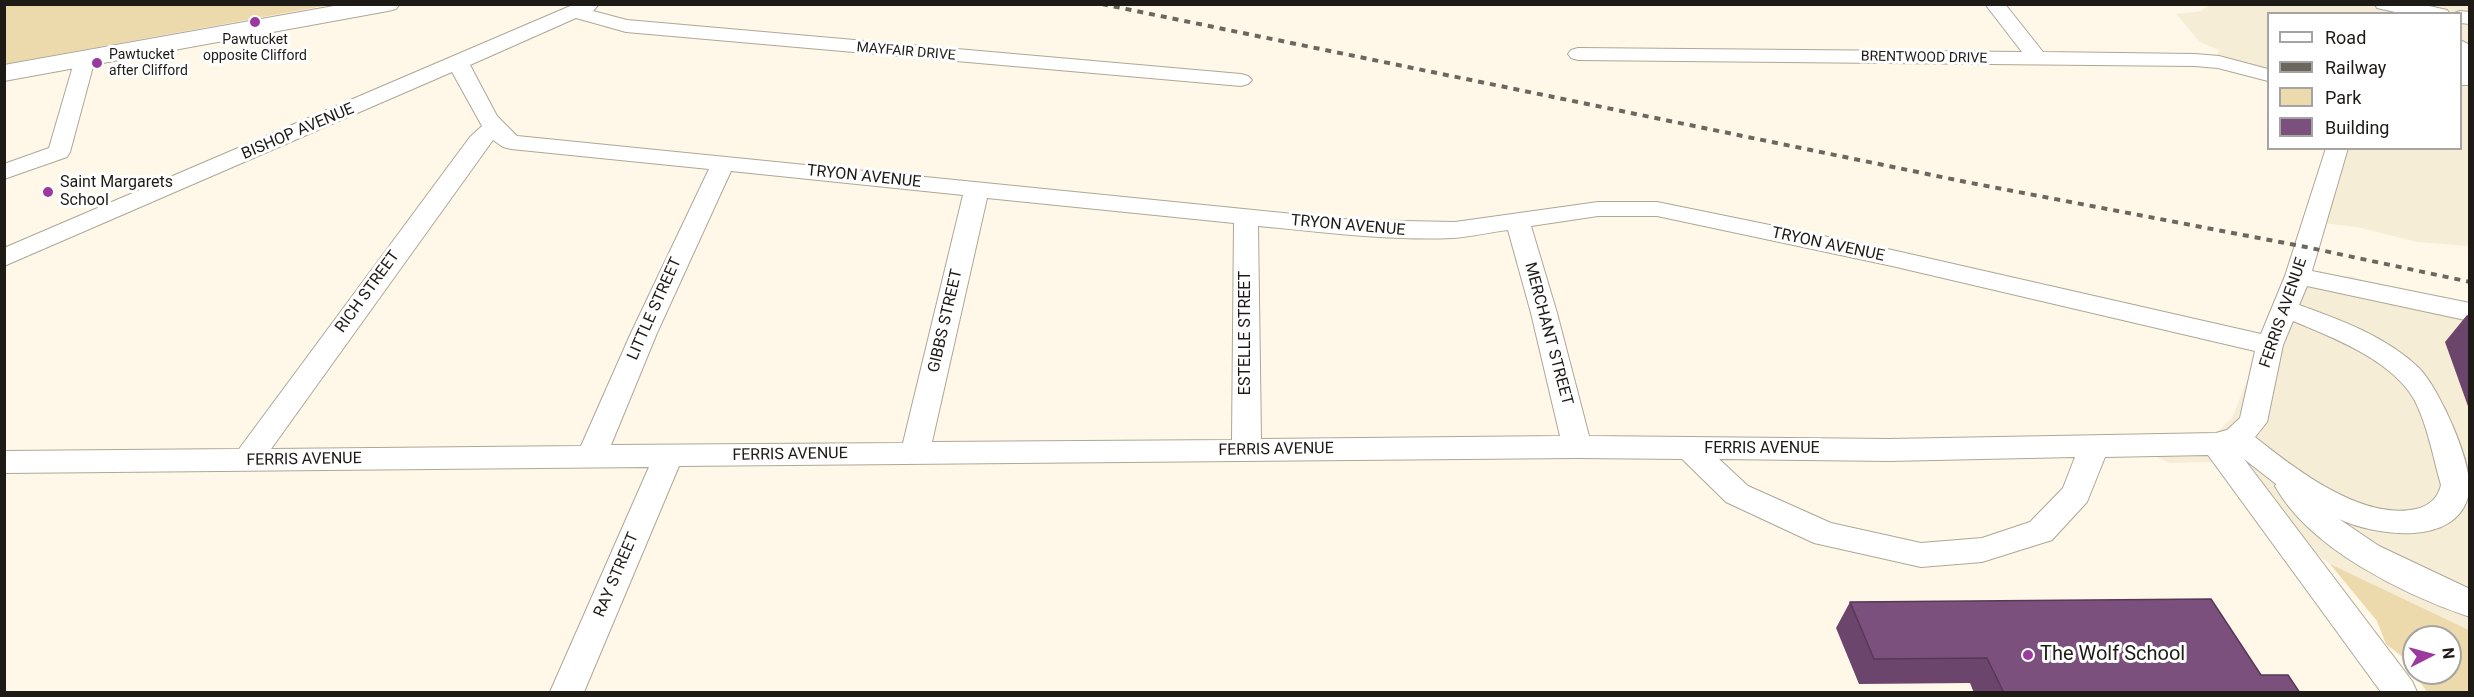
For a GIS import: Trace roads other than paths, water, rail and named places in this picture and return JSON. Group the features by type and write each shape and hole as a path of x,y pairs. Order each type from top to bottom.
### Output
{"main road":[{"path":"4,73 388,4"}],"street":[{"path":"1994,4 2038,59"},
{"path":"2382,4 2432,12"},
{"name":"BISHOP AVENUE","path":"4,258 582,8"},
{"name":"MAYFAIR DRIVE","path":"582,8 638,27 1241,80"},
{"path":"2462,49 2466,54 2464,65 2466,81"},
{"name":"BRENTWOOD DRIVE","path":"1578,54 2219,62 2267,75"},
{"path":"4,172 59,152 85,59"},
{"name":"TRYON AVENUE","path":"459,62 493,127 501,137 511,142 1353,228 1455,230 1598,209 1657,209 1892,258 2270,345"},
{"name":"RICH STREET","path":"247,460 478,142 493,127"},
{"name":"FERRIS AVENUE","path":"4,462 1577,447 1889,450 2094,447 2227,441 2253,422 2270,345 2298,276 2336,150"},
{"name":"LITTLE STREET","path":"591,457 644,333 723,163"},
{"name":"GIBBS STREET","path":"915,454 977,188"},
{"name":"ESTELLE STREET","path":"1246,216 1247,450"},
{"name":"MERCHANT STREET","path":"1518,222 1544,313 1577,447"},
{"path":"2298,276 2469,312"},
{"path":"2227,441 2344,509 2376,520 2401,523 2421,522 2450,505 2455,495 2456,485 2431,406 2423,390 2410,375 2359,340 2319,321 2285,309"},
{"path":"2227,441 2400,693"},
{"path":"1690,449 1737,494 1825,534 1921,555 1982,550 2041,531 2076,494 2094,447"},
{"name":"RAY STREET","path":"567,693 668,457"},
{"path":"2277,471 2317,519 2341,537 2395,568 2469,604"}],"railway":[{"path":"1102,4 1966,182 2306,247 2470,282"}],"place":[{"name":"Pawtucket opposite Clifford","path":"255,22"},
{"name":"Pawtucket after Clifford","path":"97,63"},
{"name":"Saint Margarets School","path":"48,192"},
{"name":"The Wolf School","path":"2028,655"}]}
